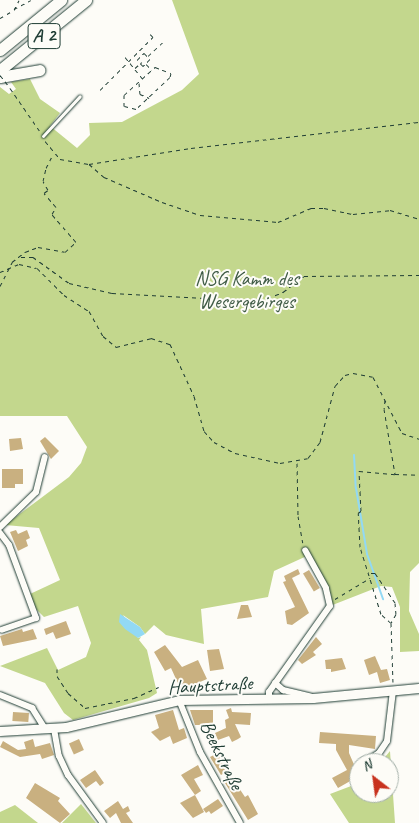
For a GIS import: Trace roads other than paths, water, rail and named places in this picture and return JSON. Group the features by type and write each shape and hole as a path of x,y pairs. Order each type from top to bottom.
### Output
{"highway":[{"name":"A 2","path":"0,50 61,0"},
{"name":"A 2","path":"0,70 86,0"},
{"path":"0,76 38,70"}],"main road":[{"name":"Hauptstraße","path":"0,730 50,729 179,700 313,698 419,688"}],"street":[{"path":"0,526 36,492 45,457"},
{"path":"0,533 5,536 9,545 36,618 2,630"},
{"path":"269,700 269,692 275,683 329,610 330,602 305,550"},
{"path":"275,683 283,690 313,698"},
{"path":"379,753 387,741 393,691"},
{"path":"0,695 32,708 50,729 68,775 103,823"},
{"name":"Beekstraße","path":"179,700 200,752 240,823"}],"lane":[{"path":"43,136 80,96"}],"water":[{"path":"120,614 140,627 145,634 138,638 125,629 119,622"}],"waterway":[{"path":"354,455 356,488 367,554 383,599"}],"park label":[{"name":"NSG Kamm des Wesergebirges","path":"247,290"}]}
